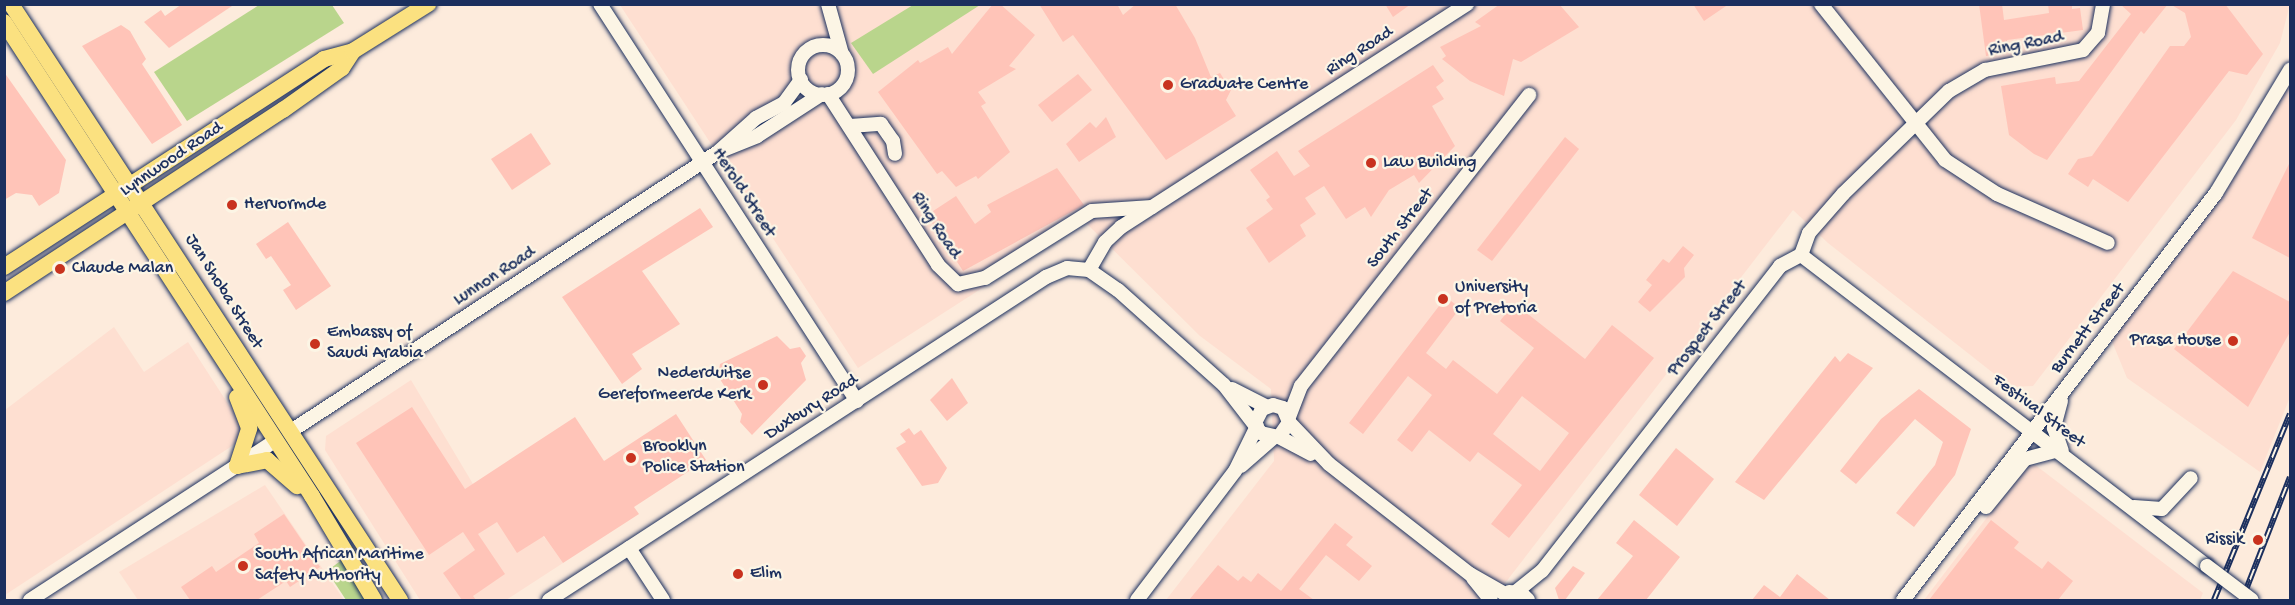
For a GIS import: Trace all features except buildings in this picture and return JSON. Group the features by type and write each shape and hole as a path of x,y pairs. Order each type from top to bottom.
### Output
{"main road":[{"name":"Jan Shoba Street","path":"11,4 400,600"},
{"name":"Lynnwood Road","path":"4,267 324,59 353,51 428,4"},
{"name":"Jan Shoba Street","path":"4,22 314,499 374,600"},
{"name":"Lynnwood Road","path":"4,293 333,76 353,51"},
{"path":"229,370 249,429 237,466 267,460 314,499"},
{"path":"257,383 276,440"},
{"path":"291,431 291,451 314,499"}],"street":[{"name":"Herold Street","path":"600,4 857,401"},
{"path":"828,4 847,76 840,88 825,94 809,90 801,80 801,61 814,47 831,20"},
{"name":"Ring Road","path":"1089,270 1112,235 1467,4"},
{"path":"1821,4 1914,126 1946,160 1983,186 2108,243"},
{"name":"Ring Road","path":"1914,126 1949,91 1977,73 2083,50 2098,33 2103,4"},
{"path":"814,47 829,46 842,54"},
{"name":"Burnett Street","path":"1904,600 2216,193 2290,70"},
{"name":"Lunnon Road","path":"291,431 718,152 756,118 784,103 801,80"},
{"name":"Lunnon Road","path":"718,152 758,136 825,94"},
{"name":"Ring Road","path":"825,94 850,126 938,265 963,286 985,278 1092,211 1152,207"},
{"name":"South Street","path":"1276,437 1289,419 1301,386 1529,95"},
{"path":"850,126 881,124 893,141 894,154"},
{"path":"1801,255 1809,233 1843,194 1914,126"},
{"name":"Festival Street","path":"1801,255 2033,430 2252,600"},
{"name":"Prospect Street","path":"1529,600 1542,571 1780,266 1801,255"},
{"name":"Duxbury Road","path":"538,600 554,597 1046,277 1067,267 1089,270"},
{"path":"1089,270 1224,385 1257,424 1276,437 1329,464"},
{"path":"1224,385 1269,406 1289,419 1329,464 1470,574 1507,595 1529,600"},
{"name":"South Street","path":"1269,406 1301,386"},
{"path":"1948,542 1970,526 2025,459 2061,452 2054,428 2065,390"},
{"path":"1137,600 1235,471 1257,424 1269,406"},
{"path":"1235,471 1276,437"},
{"path":"30,600 276,440"},
{"path":"2132,506 2162,509 2191,478"},
{"path":"629,548 663,600"},
{"name":"Prospect Street","path":"1507,595 1542,571"},
{"path":"1470,574 1491,600"}],"shaded area":[{"name":"University of Pretoria","path":"2290,4 2280,43 2236,120 2033,386 2011,387 1828,243 1793,210 1492,600 1166,600 1274,461 1271,389 1200,336 1085,222 858,368 620,5"},
{"path":"2290,80 2290,397 2260,472 2127,378 2111,339 2233,178"},
{"path":"114,327 144,372 188,342 243,427 238,442 5,595 5,410"},
{"path":"411,380 473,484 546,539 563,563 506,600 420,600 325,450 326,436"},
{"path":"2030,461 2203,593 2200,600 1924,600"},
{"path":"265,485 344,600 138,600 119,572"}],"green space":[{"path":"259,5 332,5 344,23 187,121 154,72"},
{"path":"913,5 980,5 873,74 851,43"},
{"path":"343,559 366,600 346,600 327,571"}],"railway":[{"path":"2214,600 2290,414"},
{"path":"2242,600 2290,477"}],"place":[{"name":"Graduate Centre","path":"1168,85"},
{"name":"Law Building","path":"1371,163"},
{"name":"Hervormde","path":"232,205"},
{"name":"Claude Malan","path":"60,269"},
{"name":"University of Pretoria","path":"1443,299"},
{"name":"Prasa House","path":"2233,341"},
{"name":"Embassy of Saudi Arabia","path":"315,344"},
{"name":"Nederduitse Gereformeerde Kerk","path":"763,385"},
{"name":"Brooklyn Police Station","path":"631,458"},
{"name":"Rissik","path":"2258,540"},
{"name":"South African Maritime Safety Authority","path":"243,566"},
{"name":"Elim","path":"738,574"}]}
